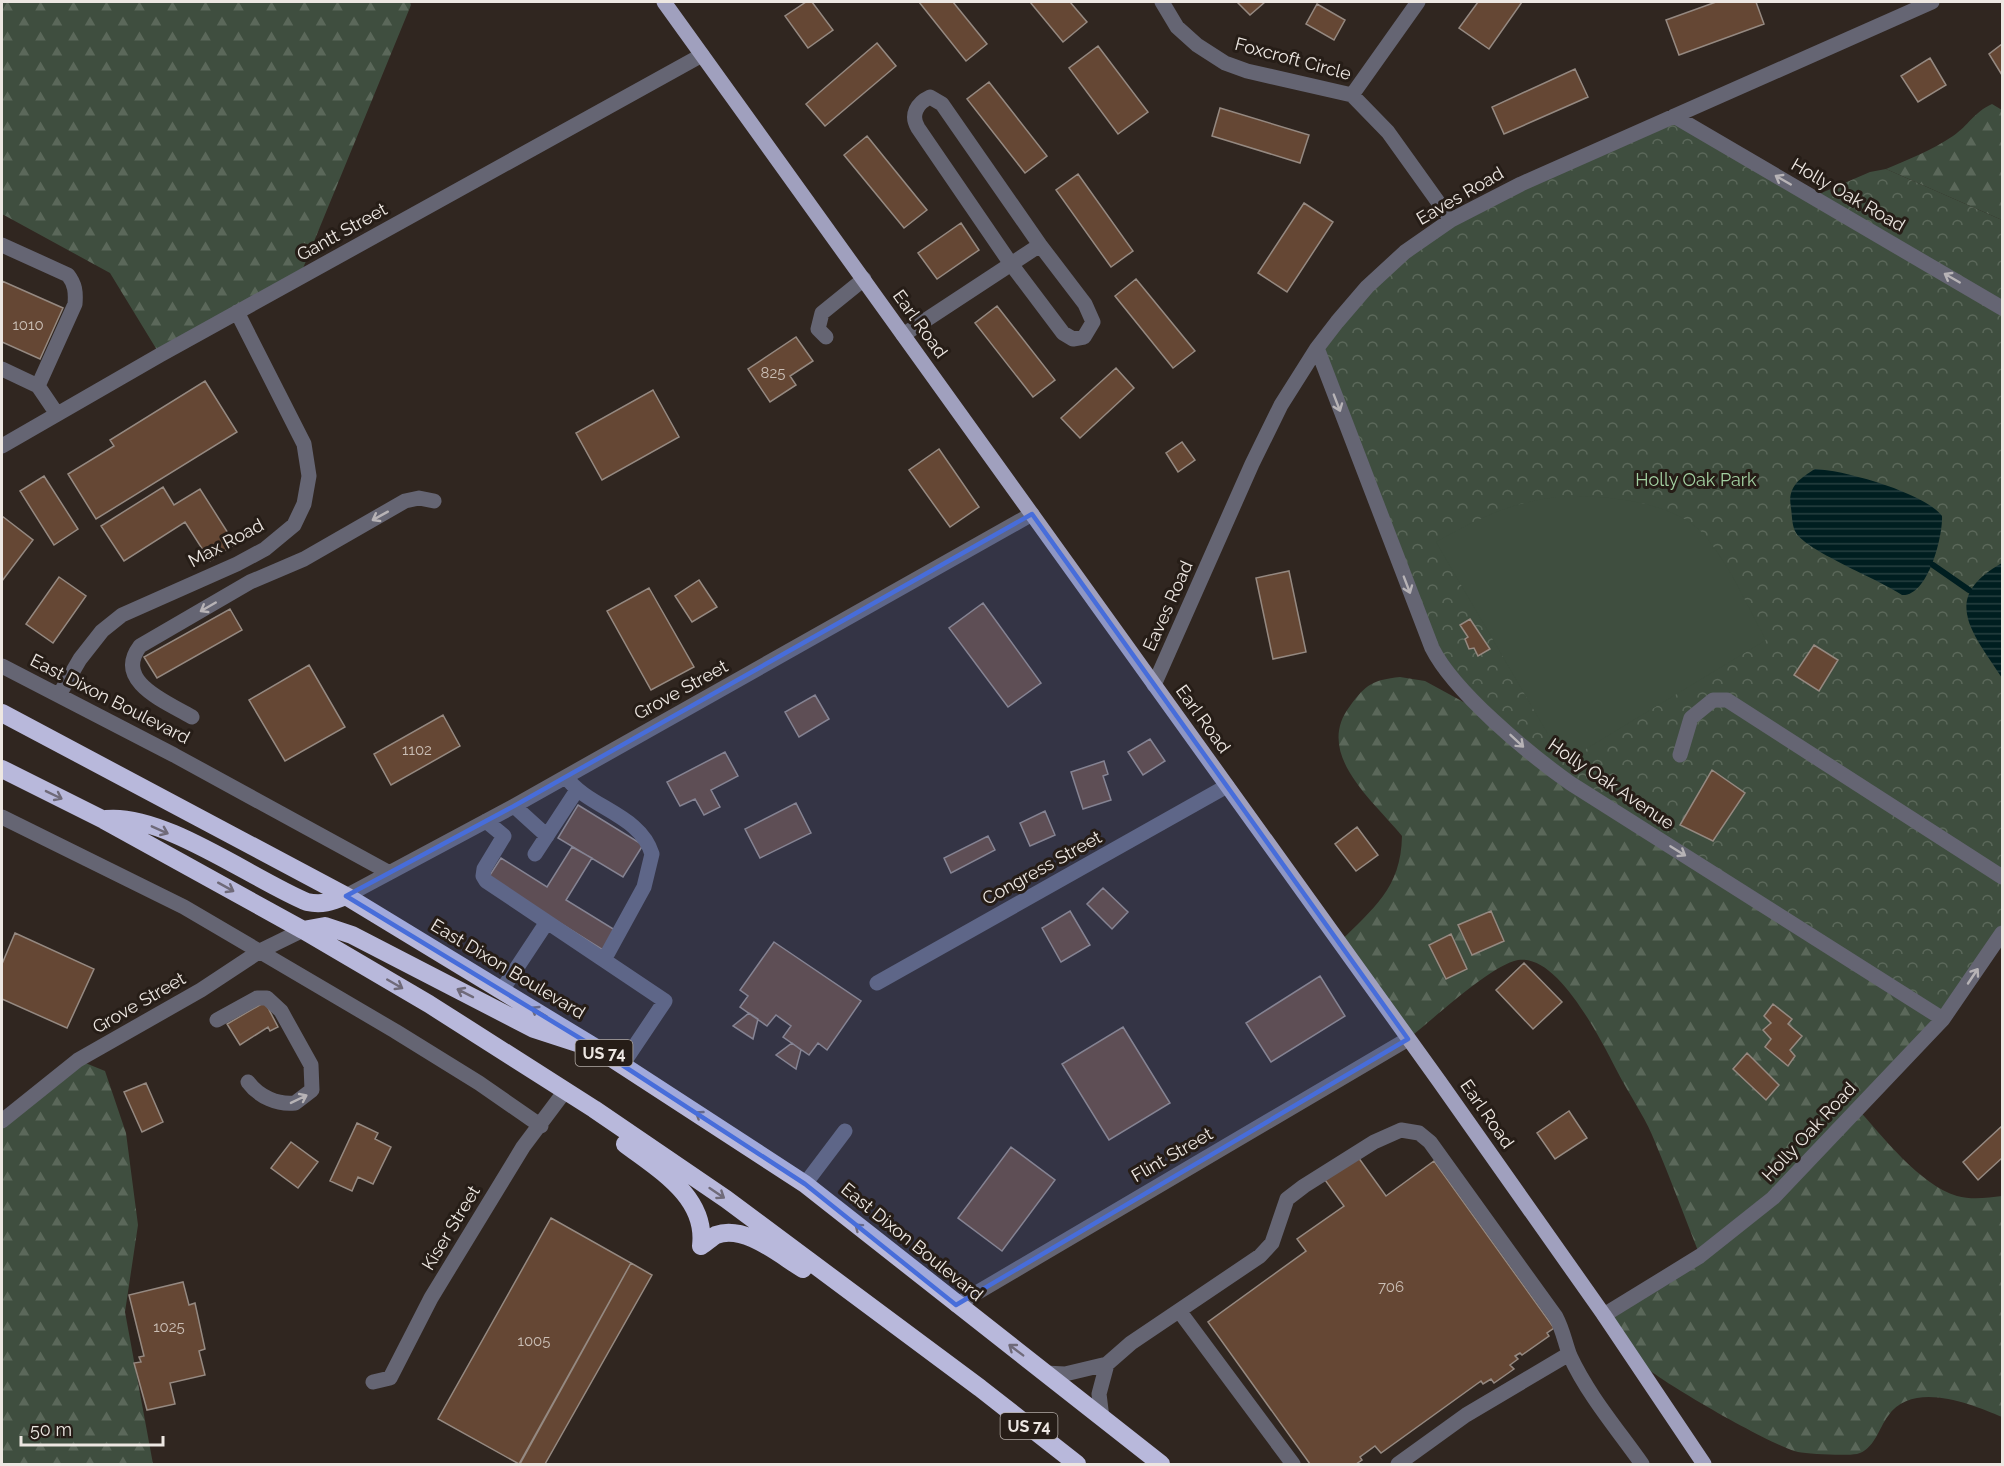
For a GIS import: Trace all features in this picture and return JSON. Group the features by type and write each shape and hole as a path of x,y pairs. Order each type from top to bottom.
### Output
{"highway":[{"name":"East Dixon Boulevard","path":"2,713 346,896 596,1048 805,1184 1161,1464"},
{"name":"US 74","path":"2,769 104,820 303,930 429,1004 594,1109 726,1199 1077,1464"},
{"path":"104,820 134,819 148,824 217,855 307,902 330,903 346,896"},
{"path":"303,930 325,927 338,929 534,1029 596,1048"},
{"path":"594,1109 596,1122 671,1179 684,1192 701,1224 701,1246 721,1234 751,1238 892,1323"}],"main road":[{"name":"Earl Road","path":"664,2 1604,1315 1704,1464"}],"street":[{"name":"Foxcroft Circle","path":"1162,2 1177,27 1197,45 1225,63 1247,71 1352,95 1388,132 1451,220"},
{"path":"1352,95 1418,2"},
{"name":"Eaves Road","path":"1154,685 1252,464 1281,405 1317,348 1367,287 1405,252 1451,220 1521,184 1932,2"},
{"name":"Gantt Street","path":"2,446 237,312 702,55"},
{"path":"927,98 935,98 942,104 1040,245 1092,317 1092,327 1084,338 1073,339 1063,333 1011,264 915,123 916,109 927,98"},
{"name":"Holly Oak Road","path":"1674,116 2002,308"},
{"path":"2,245 68,275 74,284 75,304 38,386"},
{"path":"903,334 1040,245"},
{"path":"826,337 818,329 822,313 864,279"},
{"name":"Max Road","path":"58,695 80,659 102,631 122,615 265,549 294,525 304,504 309,476 304,444 237,312"},
{"name":"Holly Oak Avenue","path":"1317,348 1431,648 1453,678 1538,760 1562,777 1943,1018"},
{"path":"2,369 38,386 57,414"},
{"path":"192,717 143,687 135,679 132,669 134,653 140,646 250,582 303,559 405,501 419,498 434,501"},
{"name":"Grove Street","path":"346,896 514,807 1032,514"},
{"name":"East Dixon Boulevard","path":"2,666 388,872"},
{"path":"1680,755 1691,718 1713,700 1727,700 2002,877"},
{"path":"566,777 577,790 617,814 641,834 652,854 644,887 604,960"},
{"name":"Congress Street","path":"877,983 1227,786"},
{"path":"535,854 577,790"},
{"path":"514,807 547,836"},
{"path":"2,817 184,907 414,1042 541,1126"},
{"path":"486,821 504,836 484,868 484,879 665,1001 622,1065"},
{"path":"502,990 547,922"},
{"name":"Grove Street","path":"2,1121 78,1060 201,990 260,951 303,930"},
{"name":"Holly Oak Road","path":"1604,1315 1700,1256 1773,1198 1943,1018 2002,933"},
{"path":"217,1020 257,998 267,998 281,1011 314,1074 312,1090 296,1103 275,1101 261,1095 248,1082"},
{"name":"Flint Street","path":"956,1305 1408,1040"},
{"name":"Kiser Street","path":"374,1382 390,1378 431,1298 523,1147 541,1126 565,1091"},
{"path":"1045,1373 1065,1374 1107,1364 1131,1343 1260,1256 1272,1243 1287,1199 1374,1142 1401,1130 1419,1133 1430,1142 1556,1317 1567,1341 1569,1354 1592,1393 1642,1464"},
{"path":"805,1184 845,1131"},
{"path":"1180,1312 1293,1464"},
{"path":"1398,1464 1466,1414 1569,1354"},
{"path":"1102,1418 1099,1394 1107,1364"}],"highlighted area":[{"path":"1032,514 1408,1039 956,1305 805,1184 596,1048 346,896 514,806"}],"green space":[{"path":"2,2 410,2 411,5 299,278 160,355 110,273 2,214"},
{"path":"1992,104 2002,110 2002,220 1886,169 1945,141 1980,111"},
{"name":"Holly Oak Park","path":"1674,116 1812,197 1870,172 1886,169 2002,220 2002,933 1943,1019 1570,783 1436,658 1317,348 1337,322 1451,220"},
{"path":"1565,496 1601,497 1641,503 1678,515 1693,525 1706,537 1723,561 1766,640 1576,755 1561,752 1556,748 1436,542 1498,511 1529,502"},
{"path":"1400,677 1425,681 1491,717 1943,1019 1857,1108 1902,1158 1929,1182 1957,1196 1985,1198 2002,1196 2002,1417 1959,1401 1927,1397 1912,1399 1899,1405 1888,1416 1872,1443 1863,1452 1844,1455 1798,1452 1763,1437 1685,1394 1632,1356 1604,1314 1700,1256 1648,1127 1594,1028 1566,987 1550,972 1534,962 1518,960 1478,982 1408,1039 1339,943 1374,908 1391,884 1397,870 1402,836 1352,776 1343,759 1339,742 1341,724 1350,706 1371,684"},
{"path":"78,1060 105,1071 126,1133 138,1225 125,1312 153,1464 2,1464 2,1121"}],"water":[{"path":"1815,469 1863,478 1902,491 1933,507 1942,516 1940,537 1932,564 1919,586 1911,593 1902,595 1827,556 1801,539 1793,526 1791,494 1799,480"},
{"path":"2002,563 2002,678 1973,631 1968,617 1967,603 1971,589 1983,576"}],"building":[{"path":"806,2 812,2 833,30 808,48 785,16"},
{"path":"919,2 953,2 987,44 966,61"},
{"path":"1030,2 1070,2 1087,22 1063,42"},
{"path":"1237,2 1265,2 1250,15"},
{"path":"1478,2 1522,2 1489,49 1459,28"},
{"path":"1716,2 1756,2 1764,24 1679,55 1666,20"},
{"path":"1317,4 1345,20 1334,40 1306,24"},
{"path":"877,43 896,66 825,126 806,104"},
{"path":"2002,44 2002,75 1989,54"},
{"path":"1098,46 1148,112 1118,134 1069,68"},
{"path":"1930,58 1946,85 1918,102 1901,76"},
{"path":"1575,69 1588,97 1504,134 1492,107"},
{"path":"989,82 1047,156 1025,173 967,99"},
{"path":"1220,108 1309,135 1300,163 1212,136"},
{"path":"867,136 927,210 904,228 844,155"},
{"path":"1078,174 1133,251 1111,267 1056,190"},
{"path":"1304,203 1333,222 1287,292 1258,273"},
{"path":"961,223 979,250 937,279 918,253"},
{"path":"1136,279 1195,351 1173,368 1115,296"},
{"path":"2,281 63,308 40,359 2,342"},
{"path":"997,306 1055,380 1033,397 975,323"},
{"path":"796,337 813,361 790,376 796,385 770,402 748,369"},
{"path":"1116,368 1134,388 1080,438 1061,418"},
{"path":"205,381 237,432 96,519 68,474 114,446 110,440"},
{"path":"653,390 679,437 602,480 576,433"},
{"path":"1182,442 1195,460 1178,472 1166,453"},
{"path":"939,449 979,507 950,527 909,470"},
{"path":"44,476 78,529 54,545 20,491"},
{"path":"163,487 174,505 200,489 235,544 210,561 185,522 124,561 101,526"},
{"path":"2,516 33,540 2,581"},
{"path":"1289,571 1306,652 1273,659 1256,578"},
{"path":"59,577 86,596 53,643 26,624"},
{"path":"699,580 717,607 692,622 675,596"},
{"path":"649,588 694,667 651,690 607,611"},
{"path":"983,603 1041,683 1008,707 949,628"},
{"path":"230,609 242,630 157,678 144,657"},
{"path":"1470,619 1490,649 1478,656 1474,648 1469,649 1465,639 1468,637 1460,625"},
{"path":"1814,645 1838,660 1819,691 1794,675"},
{"path":"309,665 345,727 285,761 249,700"},
{"path":"815,695 829,719 799,737 785,712"},
{"path":"443,715 460,746 391,785 374,754"},
{"path":"1150,739 1165,761 1143,775 1128,752"},
{"path":"725,752 738,776 711,790 720,807 704,815 695,799 680,806 667,782"},
{"path":"1104,761 1108,774 1103,776 1111,800 1083,809 1071,772"},
{"path":"1712,770 1745,793 1713,841 1680,825"},
{"path":"796,803 811,833 760,858 745,829"},
{"path":"578,805 643,845 623,877 558,838"},
{"path":"1045,811 1055,835 1030,846 1020,823"},
{"path":"1357,827 1378,855 1356,871 1335,844"},
{"path":"988,836 995,850 951,873 944,858"},
{"path":"572,847 592,858 566,900 615,930 603,950 488,878 501,858 547,887"},
{"path":"1103,888 1128,912 1112,929 1087,904"},
{"path":"1070,911 1090,945 1061,962 1042,928"},
{"path":"1491,911 1504,941 1472,955 1458,925"},
{"path":"15,933 94,969 67,1028 2,999 2,964"},
{"path":"1451,934 1467,969 1446,979 1429,945"},
{"path":"774,942 861,1001 827,1050 818,1043 809,1055 783,1037 791,1026 776,1015 767,1026 740,1007 748,996 740,990"},
{"path":"1524,963 1562,1002 1533,1029 1496,990"},
{"path":"1320,976 1345,1016 1271,1062 1246,1023"},
{"path":"265,1002 278,1027 270,1031 268,1027 240,1045 227,1024"},
{"path":"1773,1004 1792,1019 1788,1024 1802,1036 1790,1050 1795,1056 1788,1066 1765,1047 1771,1039 1763,1030 1771,1023 1764,1016"},
{"path":"749,1013 758,1019 753,1039 733,1026"},
{"path":"1123,1027 1170,1103 1109,1140 1062,1064"},
{"path":"792,1043 801,1050 796,1069 776,1055"},
{"path":"1747,1053 1779,1085 1766,1100 1733,1069"},
{"path":"146,1083 163,1122 142,1132 124,1092"},
{"path":"1569,1111 1587,1138 1555,1159 1537,1133"},
{"path":"357,1123 378,1133 375,1139 391,1147 373,1184 358,1177 352,1191 330,1181"},
{"path":"2002,1126 2002,1158 1978,1180 1963,1162"},
{"path":"291,1142 318,1162 298,1188 271,1168"},
{"path":"1011,1147 1055,1180 1002,1251 958,1218"},
{"path":"1358,1157 1386,1196 1434,1161 1554,1328 1547,1333 1549,1336 1522,1355 1520,1353 1515,1356 1518,1359 1510,1365 1514,1369 1494,1383 1491,1379 1483,1384 1481,1381 1381,1453 1375,1446 1360,1457 1362,1460 1356,1464 1310,1464 1208,1322 1306,1251 1297,1239 1344,1206 1325,1180"},
{"path":"551,1218 631,1263 519,1464 438,1419"},
{"path":"631,1263 652,1275 545,1464 520,1464"},
{"path":"183,1282 189,1305 195,1303 205,1349 199,1351 205,1375 170,1383 175,1404 147,1410 134,1363 141,1362 139,1357 144,1356 129,1295"}],"waterway":[{"path":"1933,565 1969,590"}]}
